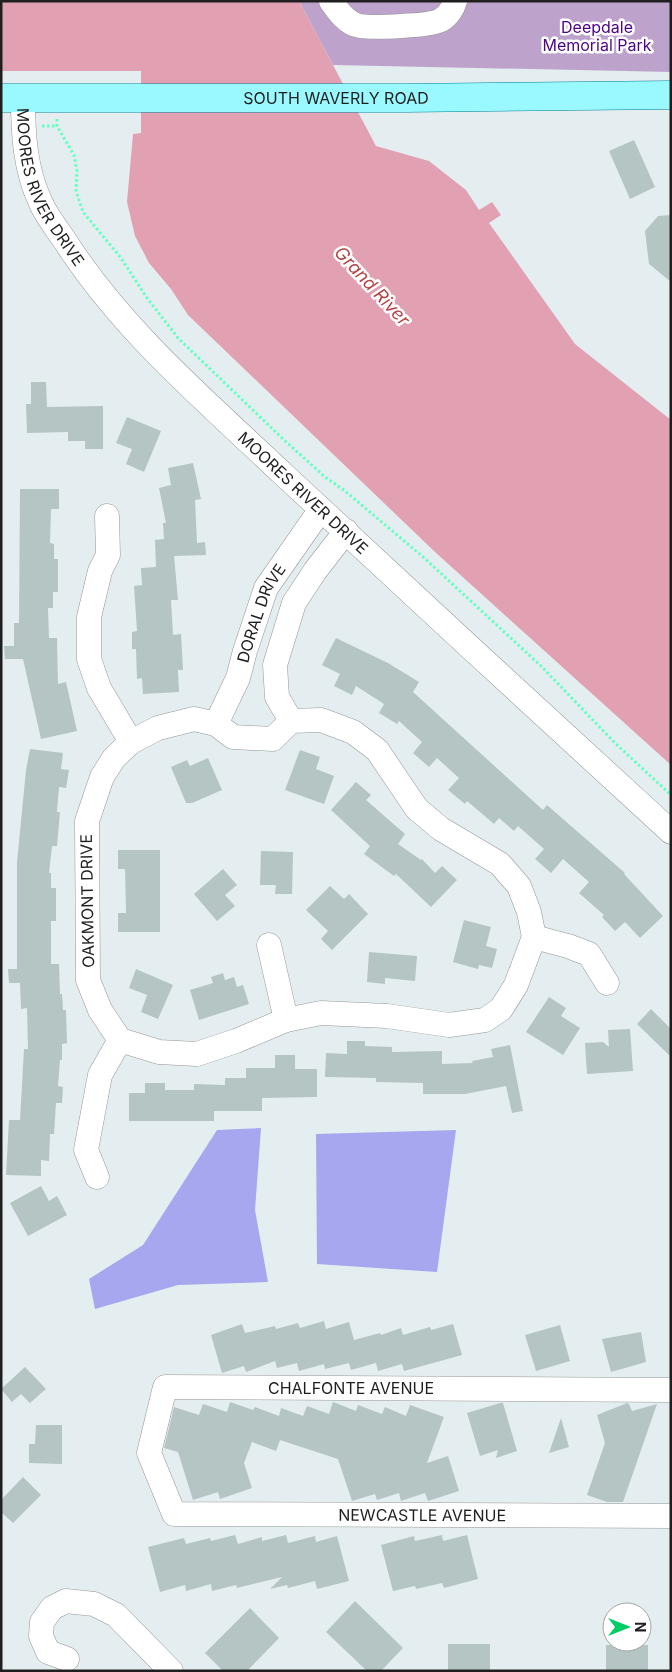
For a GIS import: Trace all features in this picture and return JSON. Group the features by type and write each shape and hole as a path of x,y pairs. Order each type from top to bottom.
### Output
{"main road":[{"name":"SOUTH WAVERLY ROAD","path":"12,98 406,98 671,95"}],"street":[{"path":"331,1 342,17 359,26 423,25 442,20 453,8 455,1"},
{"name":"MOORES RIVER DRIVE","path":"12,98 30,171 40,202 85,271 128,324 166,363 321,509 671,832"},
{"name":"DORAL DRIVE","path":"216,724 238,678 245,650 266,588 321,509"},
{"path":"107,516 108,555 100,571 89,617 89,659 99,688 130,742"},
{"name":"DORAL DRIVE","path":"291,721 277,697 275,664 294,603 346,531"},
{"name":"OAKMONT DRIVE","path":"120,1040 100,1010 88,980 87,821 102,777 114,758 130,742 158,728 194,719 216,724"},
{"path":"97,1177 86,1150 100,1075 120,1040 159,1052 197,1054 236,1041 286,1020 321,1013 388,1016 449,1025 485,1020 502,1009 516,985 534,937 529,912 519,886 500,864 441,829 417,810 377,750 353,732 321,720 291,721 273,739 233,737 216,724"},
{"path":"534,937 590,954 607,983"},
{"path":"269,945 286,1020"},
{"name":"CHALFONTE AVENUE","path":"174,1514 149,1453 165,1386 671,1390"},
{"name":"NEWCASTLE AVENUE","path":"174,1514 671,1516"},
{"path":"68,1659 48,1652 42,1636 42,1622 52,1608 66,1601 94,1604 116,1615 171,1671"}],"path":[{"path":"65,99 57,126 74,155 78,171 76,191 83,212 121,258 147,298 178,338 290,446 422,556 540,665 616,744 671,795"}],"shaded area":[{"path":"261,1128 255,1210 268,1282 178,1285 95,1309 89,1279 143,1245 217,1130"},
{"path":"456,1130 437,1272 317,1264 316,1134"}],"green space":[{"name":"Deepdale Memorial Park","path":"299,1 671,1 671,72 333,65"}],"water":[{"name":"Grand River","path":"1,1 299,1 376,146 429,161 466,190 479,210 492,202 501,215 489,223 575,344 671,420 671,765 435,552 188,315 171,289 149,263 135,236 127,202 133,134 141,133 141,71 1,71"}],"building":[{"path":"634,140 655,187 630,199 609,151"},
{"path":"671,215 671,282 649,264 645,231 658,216"},
{"path":"31,382 46,382 47,407 103,406 103,449 85,449 85,441 68,441 68,432 27,433 26,404 31,404"},
{"path":"127,417 161,431 144,472 126,464 132,449 116,443"},
{"path":"193,463 201,499 195,500 197,543 205,542 206,555 174,556 178,600 171,600 173,635 181,634 183,670 178,670 179,692 143,694 142,678 137,679 136,649 132,649 132,632 137,631 134,586 142,585 141,568 156,567 155,540 164,539 163,523 166,523 159,488 171,485 168,468"},
{"path":"20,489 59,489 59,509 51,509 50,543 54,544 54,559 58,559 58,592 53,592 53,608 48,608 49,638 57,638 58,684 66,682 77,731 41,739 23,659 5,659 4,646 14,646 14,623 19,623"},
{"path":"336,638 388,663 419,682 413,692 543,810 547,805 625,873 663,916 640,938 625,922 615,931 602,917 604,915 579,893 589,882 563,859 551,873 535,859 544,849 518,826 514,831 499,818 494,824 467,801 465,804 448,790 459,778 437,758 429,767 413,753 422,742 399,721 397,724 379,713 384,704 356,686 352,695 334,686 340,674 322,665"},
{"path":"30,749 63,753 61,769 69,770 66,788 59,787 57,812 60,812 57,846 52,846 49,873 51,873 51,888 56,888 56,921 51,921 51,964 59,964 60,994 62,994 63,1010 66,1010 67,1043 62,1044 62,1060 60,1060 58,1086 63,1087 62,1103 56,1103 54,1134 50,1134 49,1161 41,1160 41,1176 6,1175 9,1120 20,1120 24,1049 28,1049 27,1008 21,1009 20,983 9,983 8,969 17,969 17,862 26,770"},
{"path":"300,750 320,757 316,769 334,776 324,804 285,790"},
{"path":"208,758 222,790 192,803 186,803 171,767 187,760 190,766"},
{"path":"356,782 371,795 366,800 405,834 398,844 422,859 435,873 442,866 457,880 431,907 396,874 394,876 364,854 370,846 331,810"},
{"path":"118,850 160,850 160,932 118,932 118,913 126,913 125,869 118,869"},
{"path":"261,851 293,852 292,894 275,894 276,885 260,885"},
{"path":"223,869 237,885 225,895 235,906 217,921 194,894"},
{"path":"330,886 344,899 349,894 368,914 332,950 321,939 328,931 306,910"},
{"path":"464,920 491,927 486,946 497,949 492,968 479,965 478,969 453,962"},
{"path":"369,952 417,956 415,981 385,978 385,984 367,982"},
{"path":"136,969 173,985 158,1019 141,1012 147,995 129,988"},
{"path":"223,973 225,980 234,977 237,987 243,985 249,1004 199,1020 190,990 213,983 211,977"},
{"path":"549,997 566,1008 561,1016 580,1028 563,1055 526,1032"},
{"path":"651,1009 671,1029 671,1057 637,1024"},
{"path":"630,1029 633,1071 587,1074 585,1043 603,1042 609,1047 608,1030"},
{"path":"347,1041 365,1041 365,1046 392,1047 392,1052 442,1051 442,1064 473,1063 472,1061 493,1057 491,1049 510,1045 523,1111 512,1113 506,1086 465,1094 423,1094 423,1083 376,1082 376,1078 325,1077 326,1053 347,1054"},
{"path":"275,1055 295,1055 295,1069 317,1069 317,1097 262,1098 262,1111 214,1111 214,1121 129,1121 129,1093 145,1093 145,1083 165,1083 165,1090 194,1090 194,1084 225,1085 225,1078 246,1078 246,1068 275,1068"},
{"path":"41,1186 49,1201 57,1196 67,1215 28,1236 10,1203"},
{"path":"324,1321 326,1329 349,1322 354,1340 380,1333 381,1335 401,1328 403,1335 430,1327 431,1330 453,1324 462,1355 404,1371 402,1364 378,1371 376,1363 351,1370 349,1363 325,1369 324,1364 299,1371 297,1363 277,1368 275,1361 246,1372 244,1366 222,1373 211,1335 242,1324 245,1333 275,1326 276,1329 298,1323 300,1328"},
{"path":"560,1325 570,1361 536,1371 525,1335"},
{"path":"641,1332 646,1362 611,1372 602,1339"},
{"path":"25,1367 46,1389 30,1403 21,1394 12,1402 1,1389"},
{"path":"230,1402 253,1410 255,1407 279,1416 281,1408 303,1416 307,1406 329,1414 333,1402 356,1411 358,1405 382,1414 385,1407 406,1416 410,1405 444,1417 427,1463 448,1456 459,1491 428,1501 425,1493 401,1501 399,1493 377,1500 375,1494 352,1501 338,1459 280,1440 276,1451 252,1442 244,1463 252,1488 220,1499 218,1492 193,1500 178,1452 164,1448 174,1407 199,1415 203,1404 227,1412"},
{"path":"503,1403 517,1451 496,1458 498,1450 480,1456 467,1413"},
{"path":"627,1403 632,1411 657,1404 623,1502 607,1502 587,1495 605,1443 597,1415"},
{"path":"561,1418 569,1447 549,1453"},
{"path":"36,1425 62,1425 62,1464 29,1463 29,1444 35,1444"},
{"path":"23,1477 41,1495 13,1523 1,1512 1,1500"},
{"path":"235,1535 238,1544 262,1537 262,1541 286,1535 288,1543 315,1536 316,1542 337,1536 349,1581 317,1589 315,1581 288,1588 287,1585 270,1589 282,1577 237,1588 236,1585 212,1591 211,1584 186,1591 185,1585 160,1592 148,1547 184,1538 186,1544 210,1538 211,1541"},
{"path":"442,1535 443,1541 467,1535 478,1579 444,1588 442,1583 416,1589 415,1586 393,1591 381,1545 414,1536 415,1541"},
{"path":"355,1601 403,1648 381,1671 367,1671 326,1632"},
{"path":"250,1608 279,1638 247,1671 223,1671 205,1653"},
{"path":"448,1644 490,1644 490,1671 448,1671"},
{"path":"606,1652 648,1652 648,1671 606,1671"}]}
